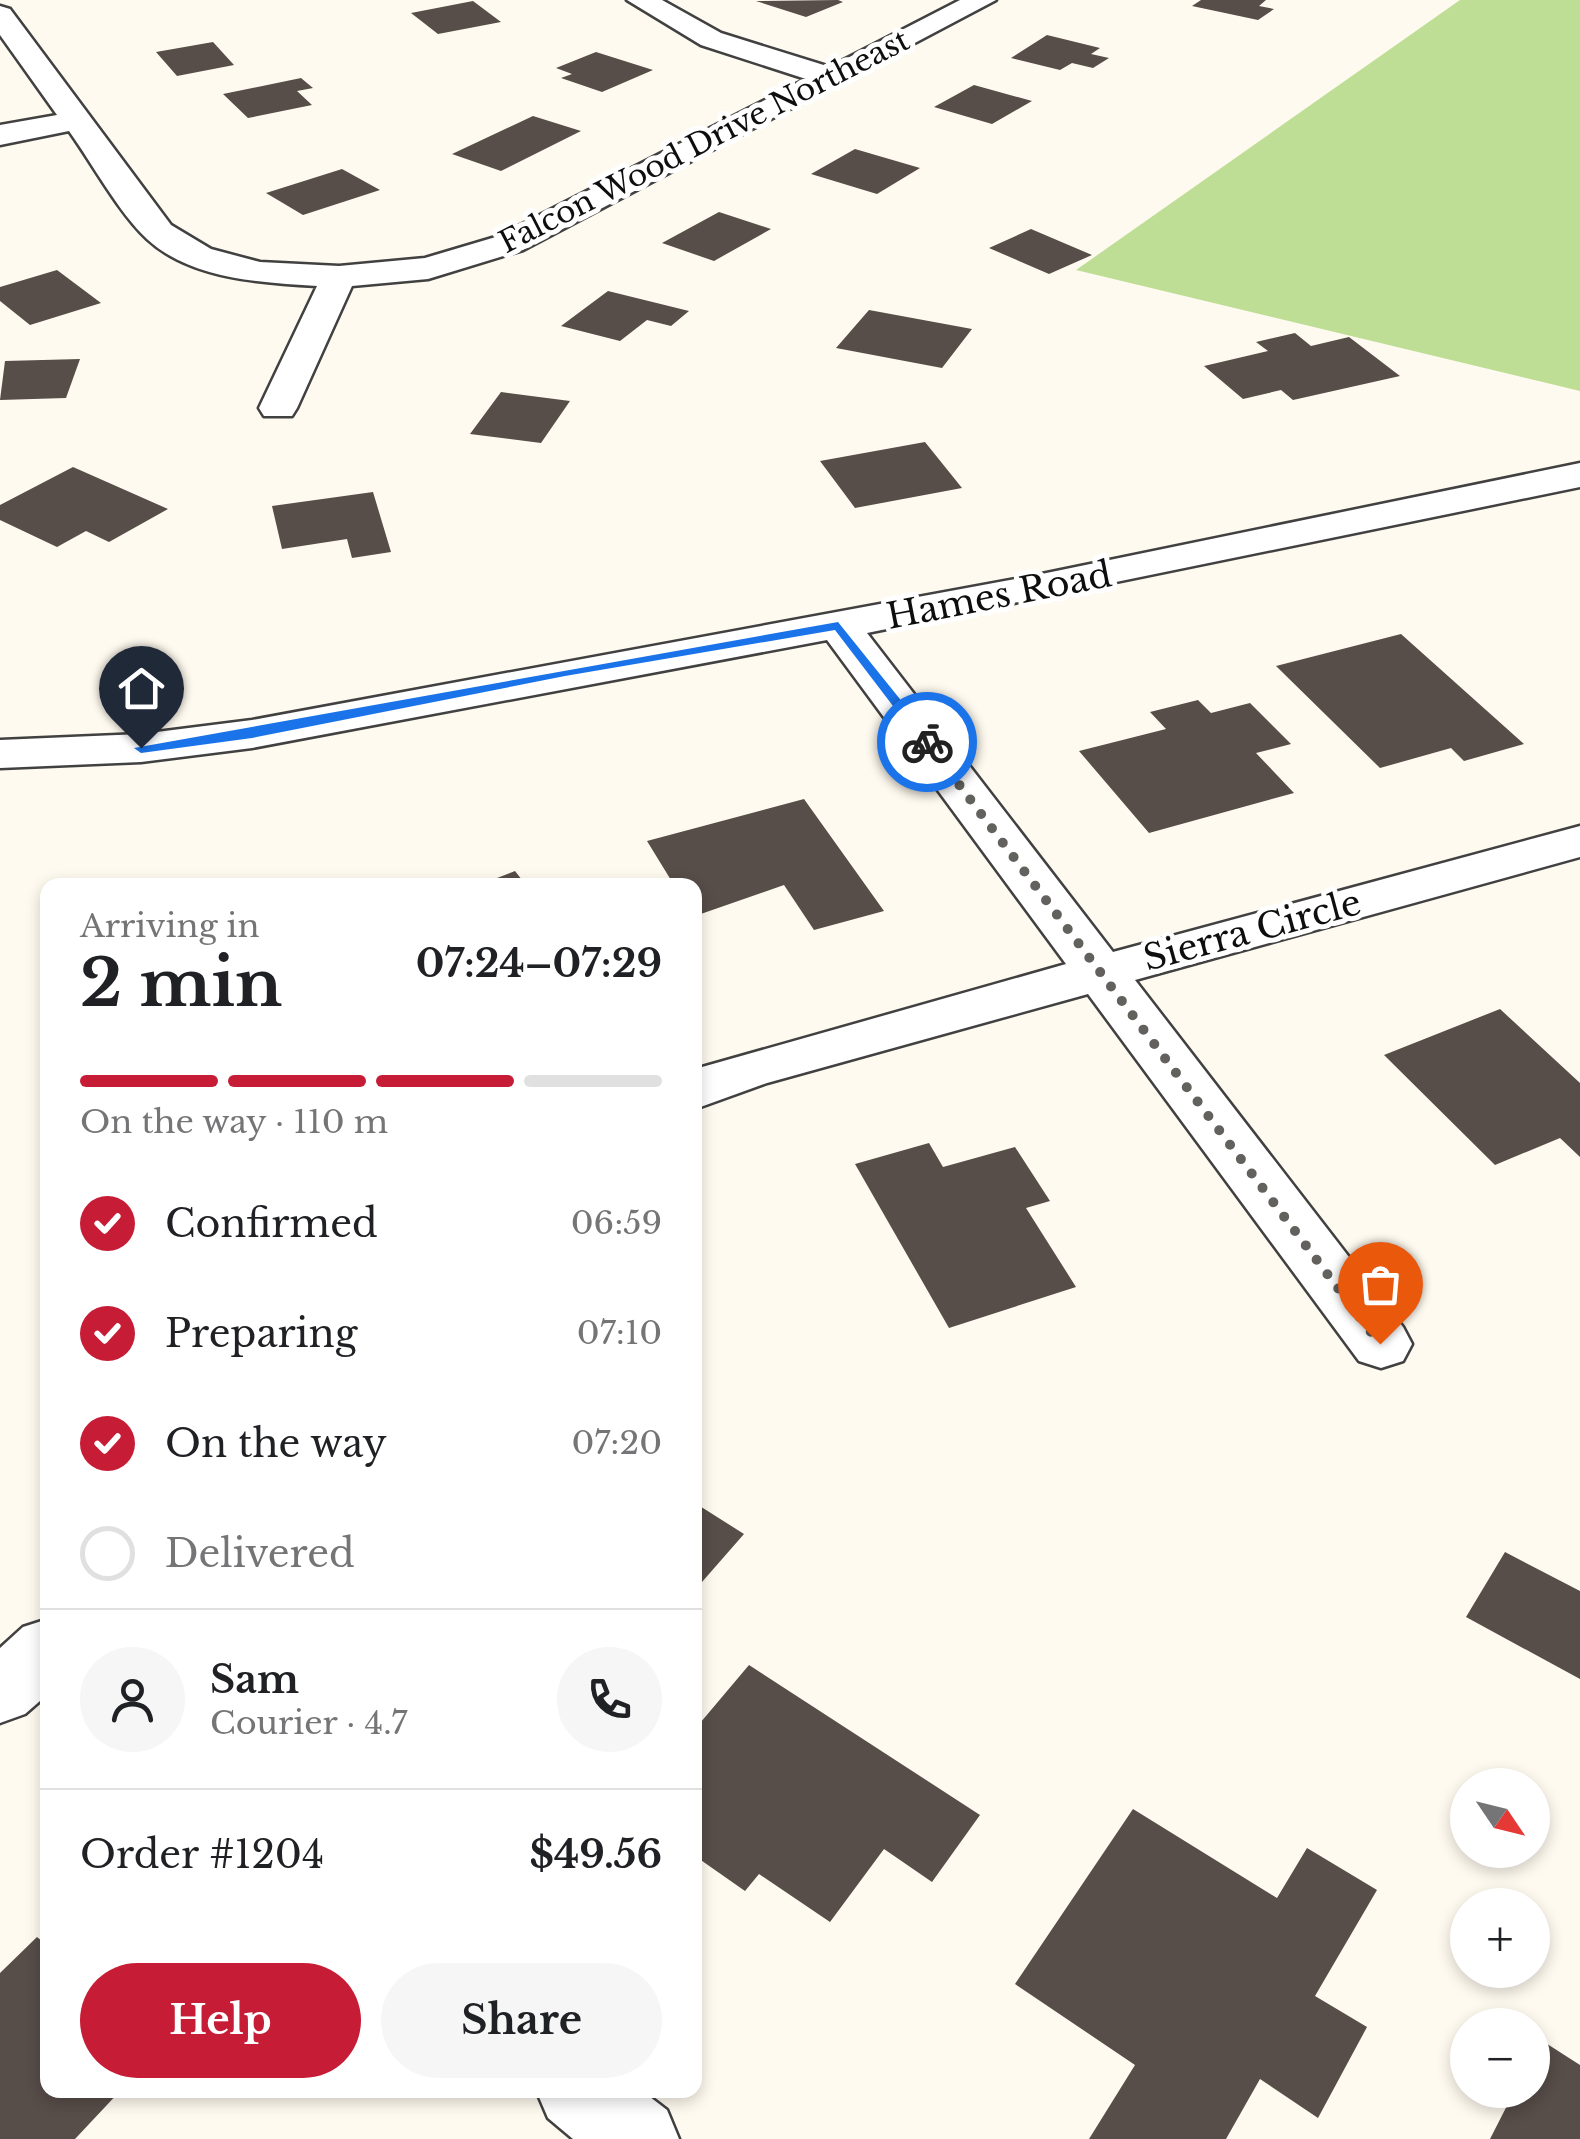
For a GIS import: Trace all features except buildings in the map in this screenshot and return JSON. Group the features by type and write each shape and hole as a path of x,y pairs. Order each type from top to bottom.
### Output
{"street":[{"path":"642,0 711,38 832,77"},
{"name":"Falcon Wood Drive Northeast","path":"0,15 159,232 198,256 259,272 339,277 428,268 511,242 982,0"},
{"path":"0,135 80,120"},
{"path":"278,408 339,277"},
{"name":"Hames Road","path":"0,754 141,748 252,734 565,672 838,626 1580,475"},
{"path":"838,626 1380,1344"},
{"name":"Sierra Circle","path":"702,1087 748,1069 1101,970 1580,841"},
{"path":"586,2098 638,2139"}],"green space":[{"path":"1460,0 1580,0 1580,391 1076,270"}],"way so far":[{"path":"927,742 1380,1344"}],"route":[{"path":"141,748 252,734 565,672 838,626 927,742"}]}
